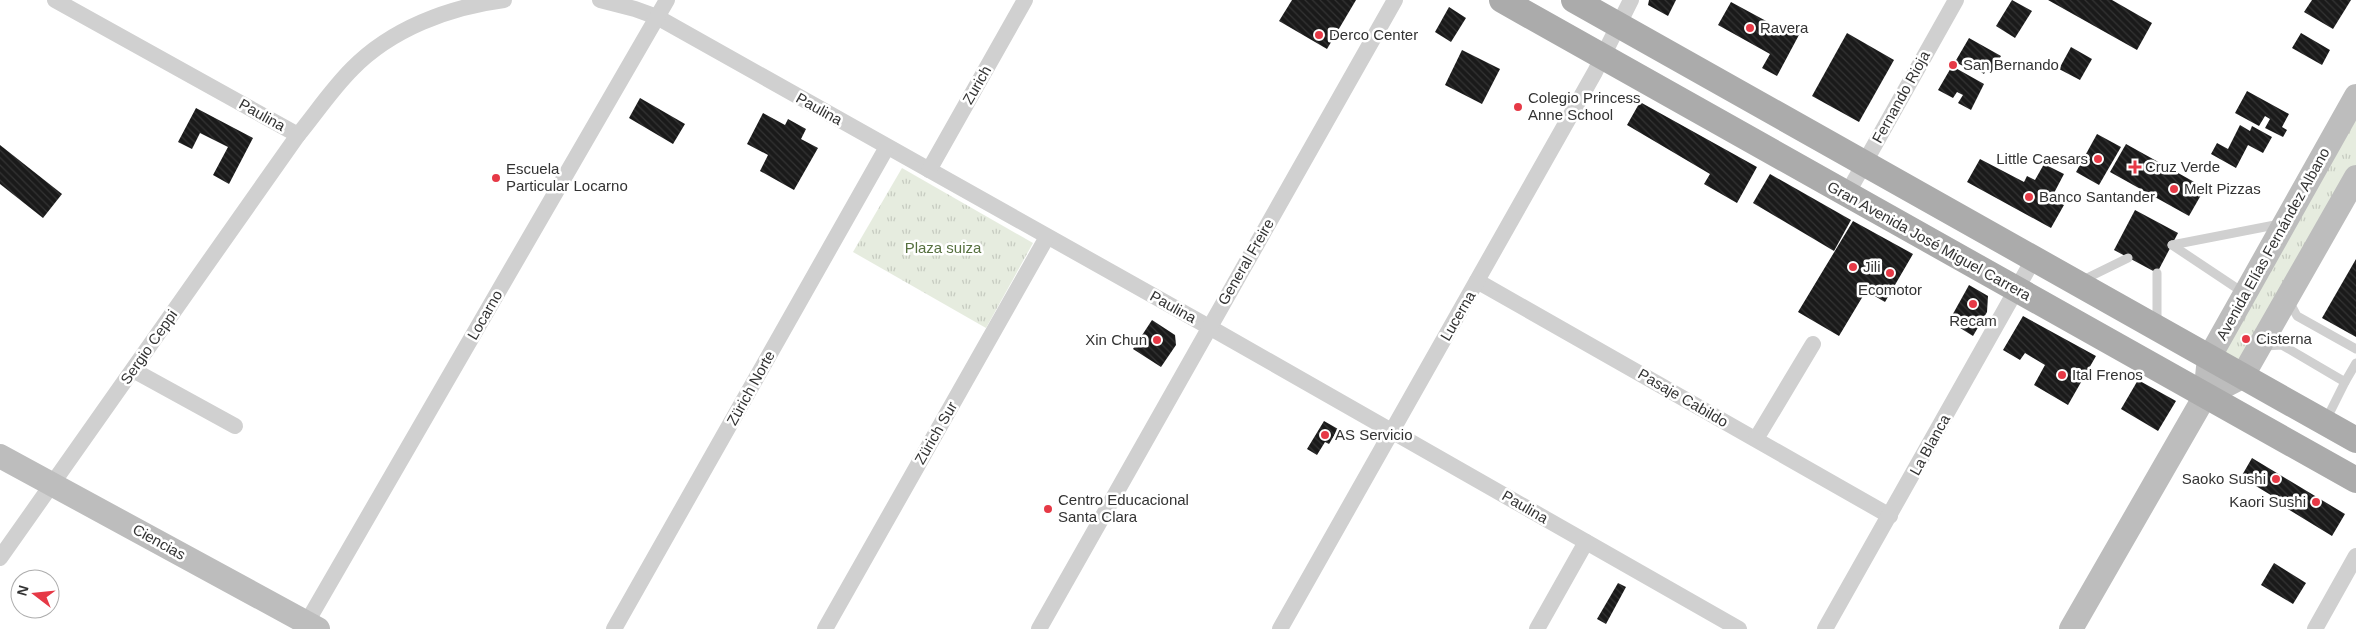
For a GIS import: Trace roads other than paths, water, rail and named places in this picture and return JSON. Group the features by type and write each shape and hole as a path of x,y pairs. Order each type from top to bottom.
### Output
{"main road":[{"name":"Gran Avenida José Miguel Carrera","path":"1502,0 2356,480"},
{"path":"1574,0 2033,260 2356,440"},
{"name":"Avenida Elías Fernández Albano","path":"2071,629 2205,396 2208,358 2356,96"},
{"path":"2205,396 2242,377 2356,177"},
{"name":"Ciencias","path":"0,456 309,627"}],"street":[{"name":"Paulina","path":"55,0 298,135 337,85 368,54 407,29 469,3 504,0"},
{"name":"Paulina","path":"600,0 657,17 1209,327 1739,629"},
{"name":"Locarno","path":"309,627 667,0"},
{"name":"Zurich","path":"929,170 1025,0"},
{"name":"General Freire","path":"1039,629 1395,0"},
{"name":"Lucerna","path":"1280,629 1604,57 1618,25 1632,0"},
{"name":"Fernando Rioja","path":"1847,194 1956,0"},
{"name":"Sergio Ceppi","path":"0,558 298,135"},
{"name":"Zürich Norte","path":"614,629 887,147"},
{"name":"Zürich Sur","path":"825,629 1047,237"},
{"name":"La Blanca","path":"1825,629 2033,260"},
{"name":"Pasaje Cabildo","path":"1477,281 1890,516"},
{"path":"1756,439 1813,344"},
{"path":"133,370 235,426"},
{"path":"1536,629 1586,542"},
{"path":"2315,629 2356,556"}],"lane":[{"path":"2245,294 2172,245 2285,223"},
{"path":"2076,284 2128,258"},
{"path":"2156,329 2157,273"},
{"path":"2288,298 2297,316 2356,349"},
{"path":"2260,348 2269,345 2282,345 2345,382"},
{"path":"2325,423 2356,364"}],"place":[{"name":"Ravera","path":"1750,28"},
{"name":"Derco Center","path":"1319,35"},
{"name":"San Bernando","path":"1953,65"},
{"name":"Colegio Princess Anne School","path":"1518,107"},
{"name":"Little Caesars","path":"2098,159"},
{"name":"Cruz Verde","path":"2135,167"},
{"name":"Escuela Particular Locarno","path":"496,178"},
{"name":"Melt Pizzas","path":"2174,189"},
{"name":"Banco Santander","path":"2029,197"},
{"name":"Jili","path":"1853,267"},
{"name":"Ecomotor","path":"1890,273"},
{"name":"Recam","path":"1973,304"},
{"name":"Cisterna","path":"2246,339"},
{"name":"Xin Chun","path":"1157,340"},
{"name":"Ital Frenos","path":"2062,375"},
{"name":"AS Servicio","path":"1325,435"},
{"name":"Saoko Sushi","path":"2276,479"},
{"name":"Kaori Sushi","path":"2316,502"},
{"name":"Centro Educacional Santa Clara","path":"1048,509"}],"park label":[{"name":"Plaza suiza","path":"943,248"}]}
